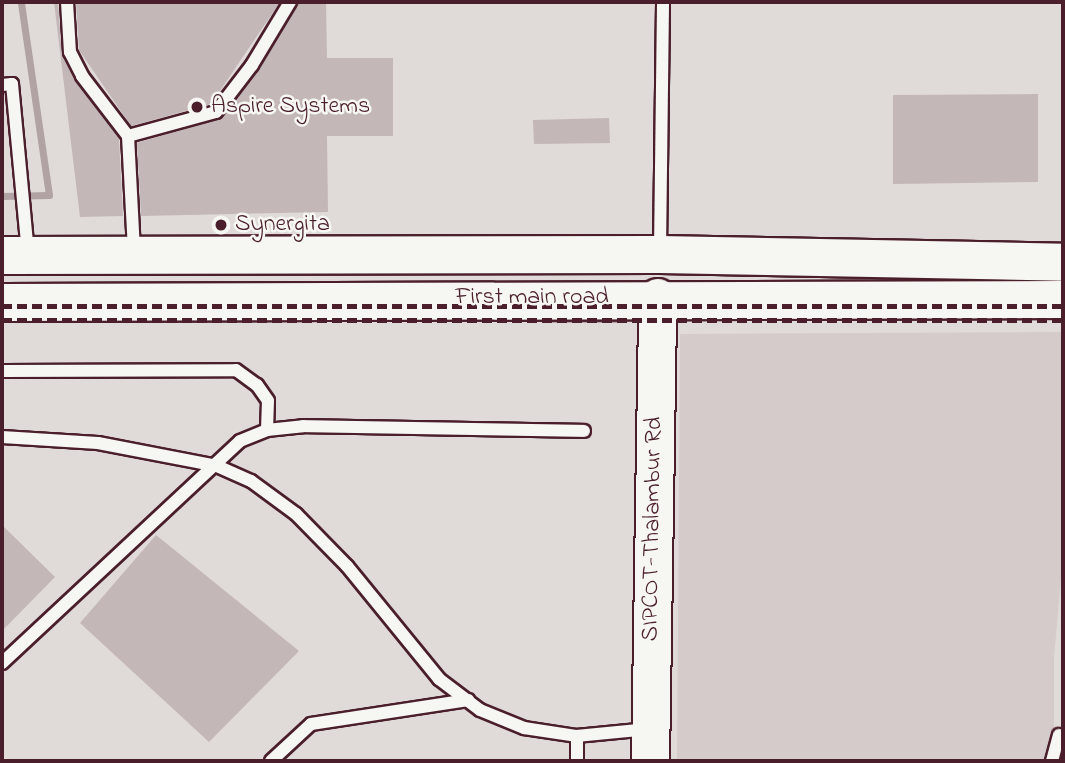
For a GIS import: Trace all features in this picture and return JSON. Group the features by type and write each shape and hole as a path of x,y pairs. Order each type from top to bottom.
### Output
{"street":[{"path":"15,255 660,254 1063,262"},
{"name":"First main road","path":"2,302 657,298 1063,299"},
{"name":"SIPCOT-Thalambur Rd","path":"650,745 657,298"}],"lane":[{"path":"67,2 70,52 82,76 128,136 134,255"},
{"path":"128,136 216,112 252,65 290,2"},
{"path":"660,254 663,2"},
{"path":"2,85 12,84 15,255"},
{"path":"2,371 236,370 257,385 268,401 267,430"},
{"path":"2,663 217,466 240,441 267,430 303,426 584,431"},
{"path":"2,436 98,443 217,466 251,481 296,514 347,566 439,679 468,700 524,728 650,745"},
{"path":"271,761 311,724 468,700"},
{"path":"1052,761 1059,735"},
{"path":"576,761 577,736"}],"shaded area":[{"path":"2,2 1063,2 1063,761 2,761"},
{"path":"1063,332 1063,555 1054,658 1054,761 677,761 680,334"}],"building":[{"path":"54,2 58,2 62,56 75,81 119,139 123,216 80,217"},
{"path":"76,2 280,2 211,104 131,126 79,50"},
{"path":"299,2 326,2 327,58 393,58 393,136 327,136 328,212 141,216 137,143 222,118 259,70"},
{"path":"1038,94 1038,182 893,184 893,95"},
{"path":"609,118 610,143 534,144 533,120"},
{"path":"2,525 55,577 2,631"},
{"path":"156,535 299,651 209,742 80,623"}],"waterway":[{"path":"2,196 49,195 21,2"},
{"path":"546,319 623,319"}],"railway":[{"path":"2,306 1063,306"},
{"path":"2,320 1063,320"}],"place":[{"name":"Aspire Systems","path":"197,107"},
{"name":"Synergita","path":"221,225"}]}
